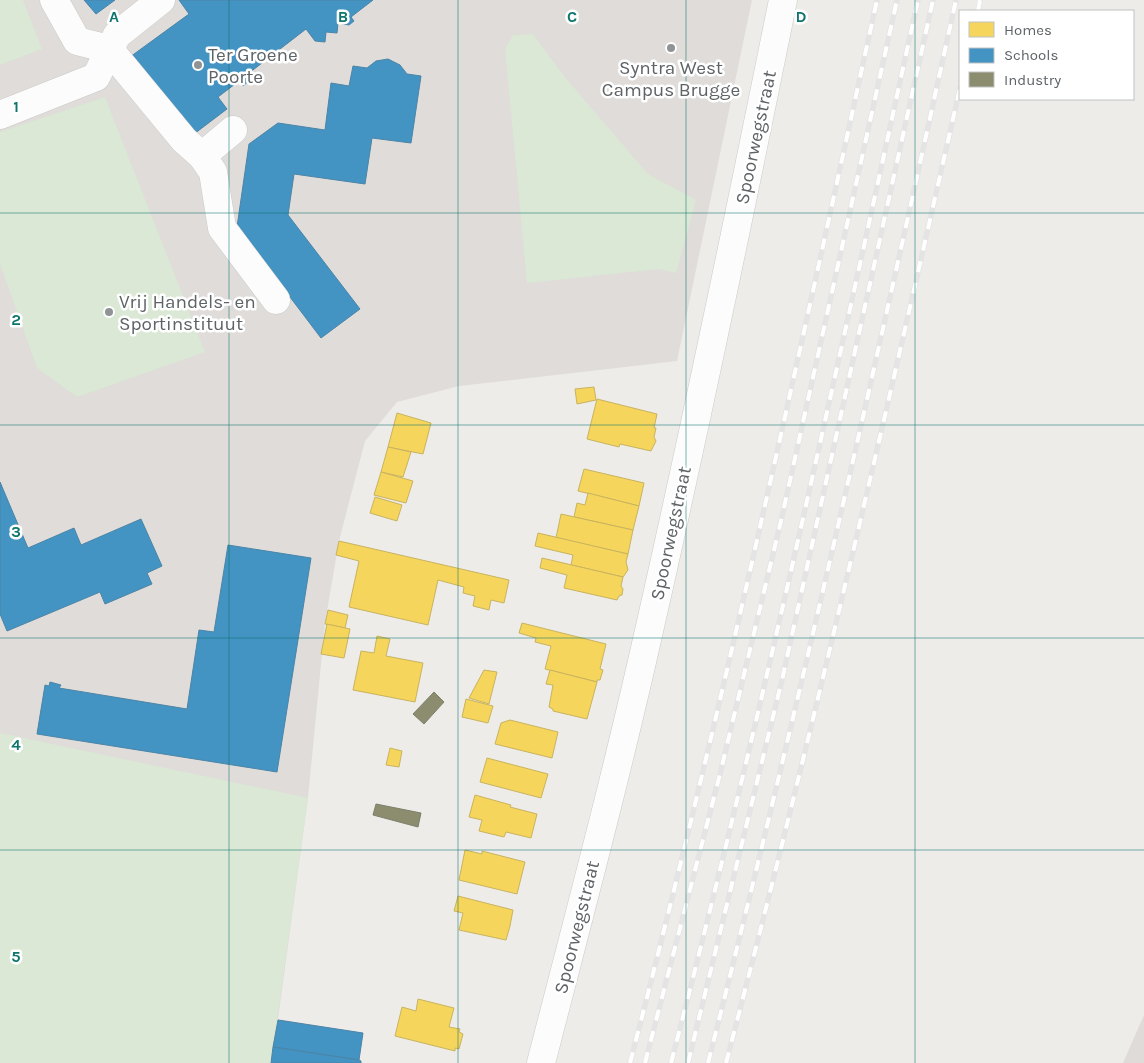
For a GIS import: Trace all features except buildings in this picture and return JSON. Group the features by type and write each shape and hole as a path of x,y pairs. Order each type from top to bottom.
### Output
{"street":[{"path":"54,0 77,41 110,49 184,140 202,156 213,172 222,228 276,300"},
{"path":"0,115 96,77 116,35 161,0"},
{"name":"Spoorwegstraat","path":"541,1063 651,623 783,0"},
{"path":"202,156 233,130"}],"shaded area":[{"name":"Ter Groene Poorte","path":"0,0 752,0 677,361 459,386 397,402 365,441 339,541 325,623 308,798 278,1019 363,1033 359,1060 361,1063 0,1063"},
{"path":"1144,1015 1144,1063 1123,1063"}],"green space":[{"path":"0,0 23,0 42,49 0,65"},
{"path":"533,34 563,75 648,174 696,200 676,273 659,269 527,283 505,49 513,35"},
{"path":"105,97 205,352 77,397 37,368 0,264 0,132"},
{"path":"0,733 308,798 271,1063 0,1063"}],"railway":[{"path":"630,1063 728,666 877,0"},
{"path":"645,1063 720,774 781,521 897,0"},
{"path":"671,1063 769,666 918,0"},
{"path":"688,1063 782,680 933,0"},
{"path":"708,1063 774,798 897,266 956,0"},
{"path":"978,10 980,0"},
{"path":"726,1063 818,699 959,92"}],"place":[{"name":"Syntra West Campus Brugge","path":"671,48"},
{"name":"Ter Groene Poorte","path":"198,65"},
{"name":"Vrij Handels- en Sportinstituut","path":"109,312"}]}
